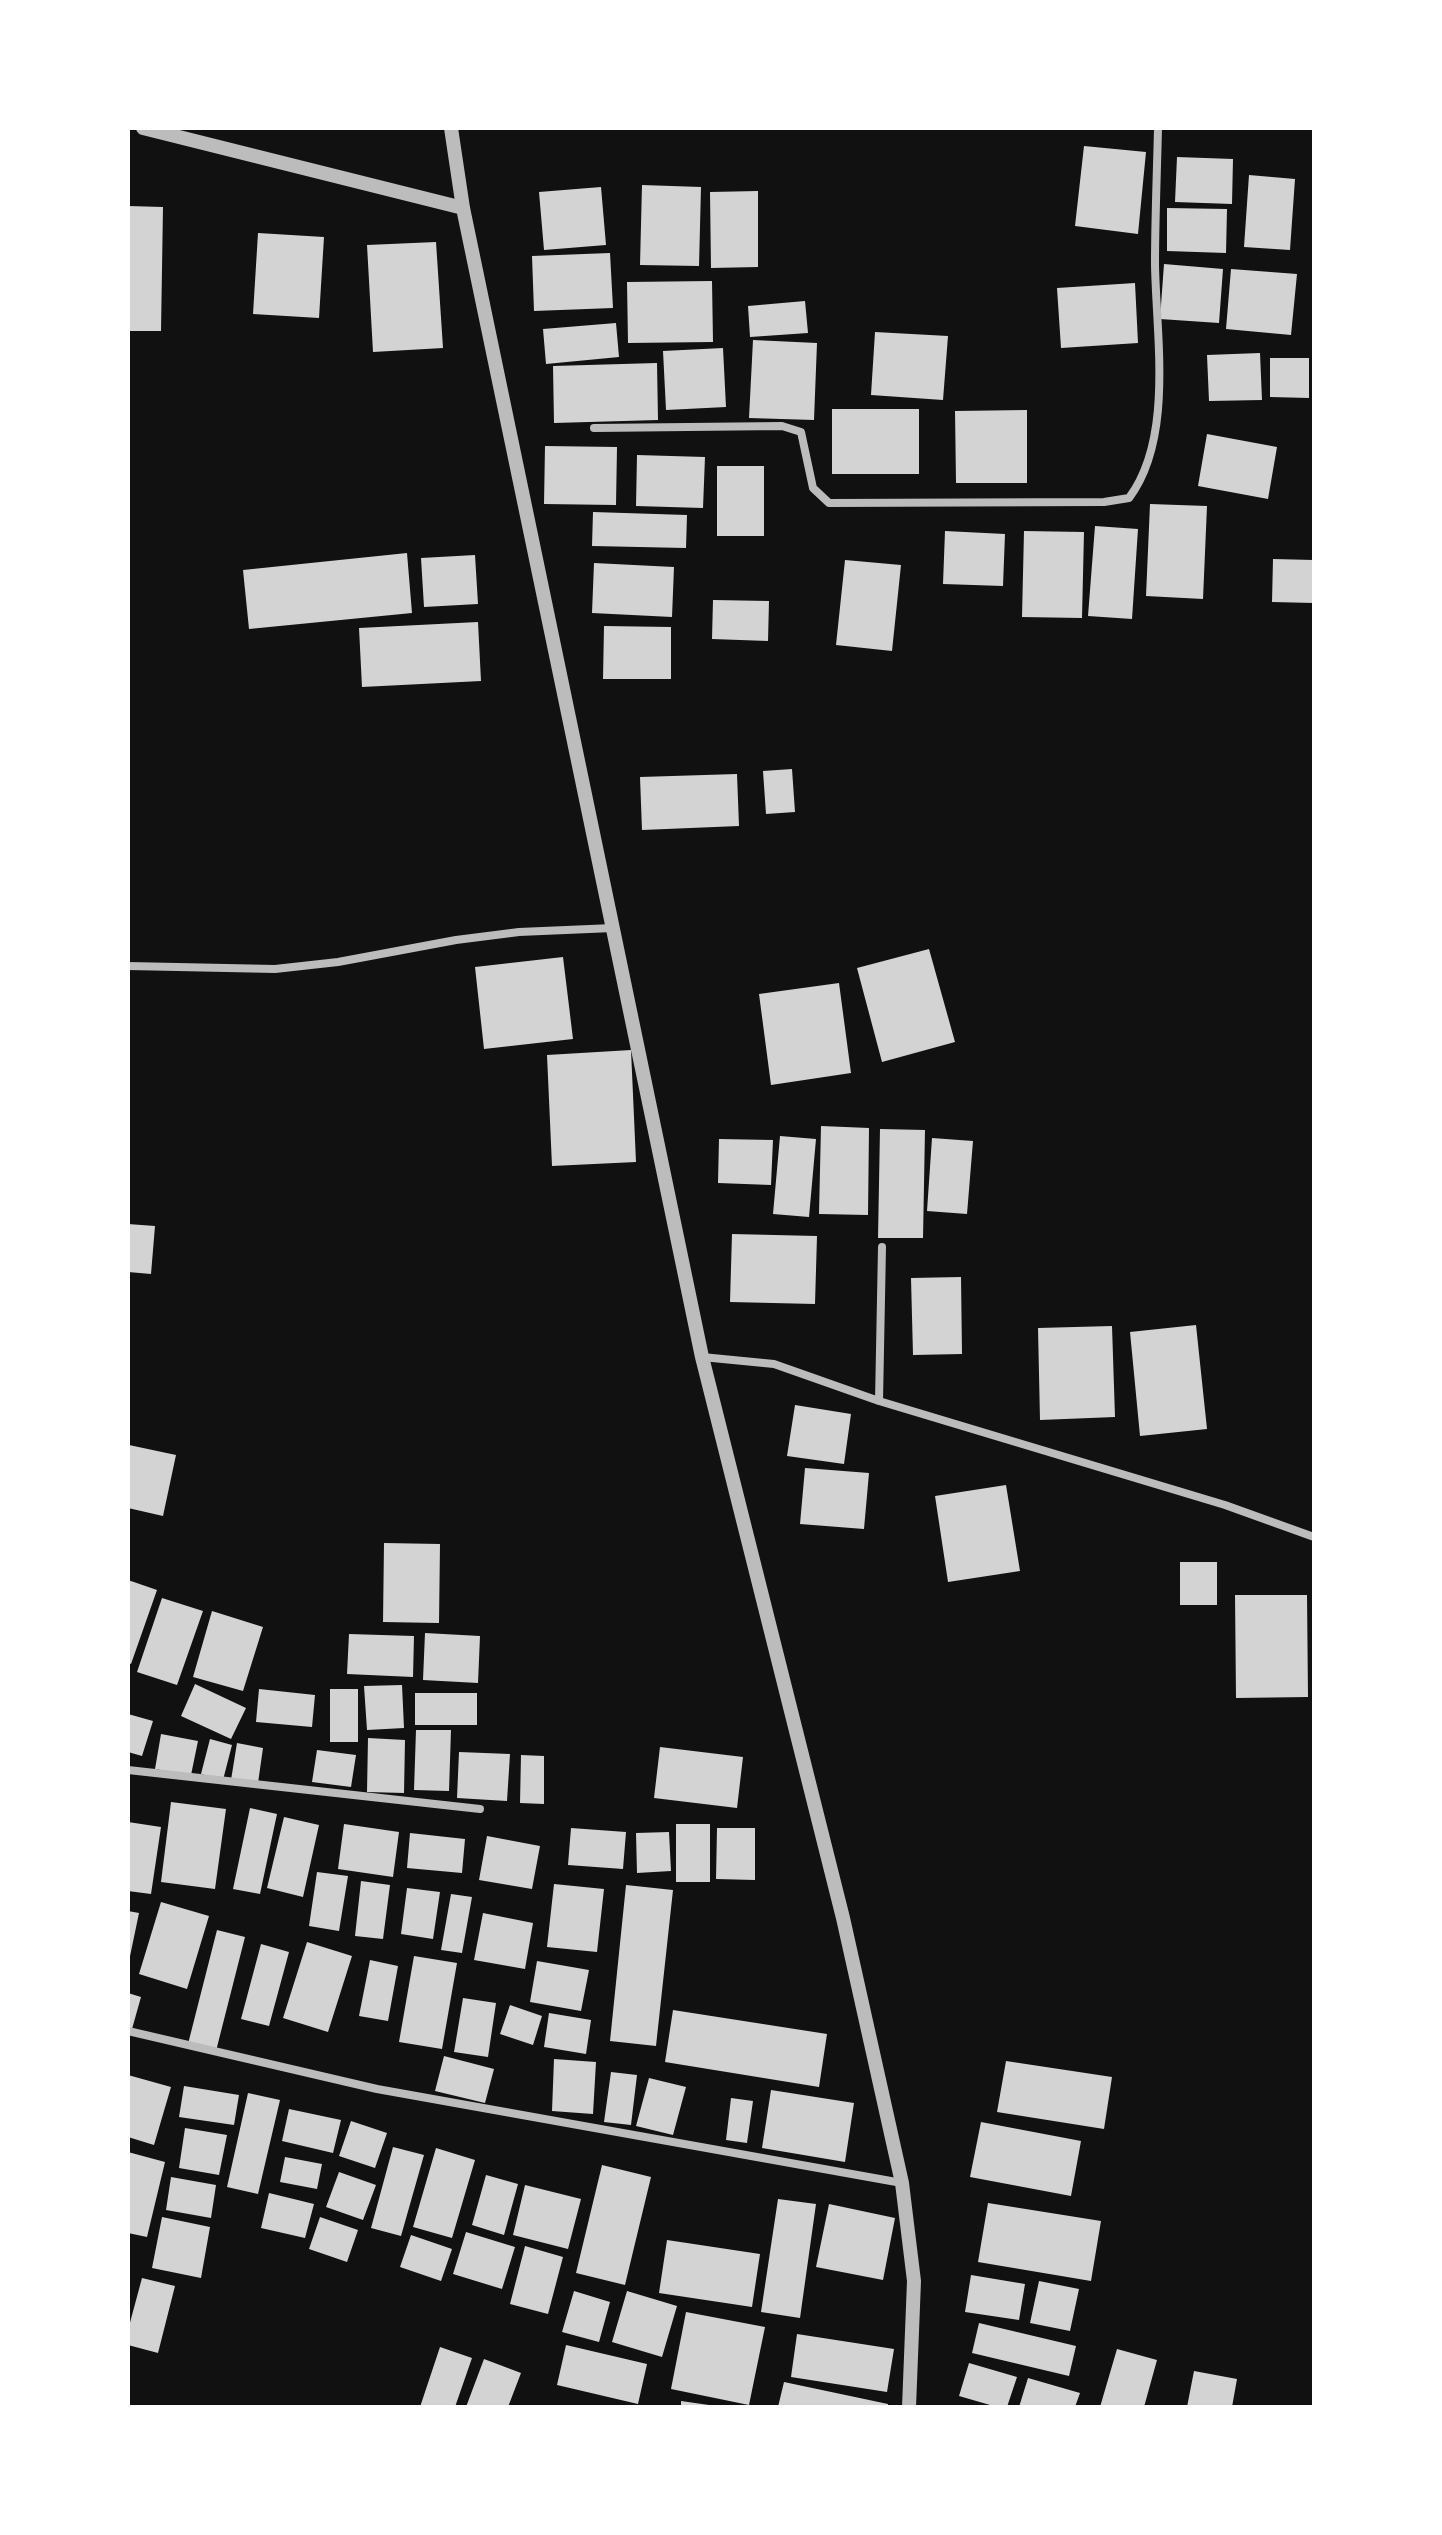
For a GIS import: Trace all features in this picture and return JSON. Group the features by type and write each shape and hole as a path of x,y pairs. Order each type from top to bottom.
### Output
{"street":[{"path":"143,128 463,208"},
{"path":"451,128 463,208 702,1357 843,1918 902,2183 914,2281 909,2407"},
{"path":"594,428 782,426 801,432 813,488 829,503 1104,502 1129,498 1142,480 1153,449 1157,414 1155,262 1158,128"},
{"path":"128,966 275,969 338,962 456,940 519,932 613,928"},
{"path":"879,1401 882,1247"},
{"path":"702,1357 774,1364 879,1401 1225,1505 1314,1537"},
{"path":"128,1770 480,1809"},
{"path":"128,2031 377,2089 902,2183"}],"building":[{"path":"1084,146 1146,152 1138,234 1075,226"},
{"path":"1177,157 1233,159 1232,204 1175,202"},
{"path":"1249,175 1295,179 1290,250 1244,247"},
{"path":"642,185 701,187 699,266 640,265"},
{"path":"601,187 606,245 544,250 539,192"},
{"path":"758,191 758,267 711,268 710,192"},
{"path":"128,206 163,207 161,331 128,331"},
{"path":"1167,208 1227,209 1226,253 1167,251"},
{"path":"258,233 324,237 319,318 253,314"},
{"path":"436,242 443,348 373,352 367,245"},
{"path":"610,253 613,308 534,311 532,256"},
{"path":"1164,264 1223,269 1219,323 1160,319"},
{"path":"1231,269 1297,274 1291,335 1226,329"},
{"path":"712,281 713,342 628,343 627,282"},
{"path":"1135,283 1138,343 1061,348 1057,288"},
{"path":"805,301 808,333 750,337 748,306"},
{"path":"616,323 619,357 546,364 543,329"},
{"path":"875,332 948,336 943,400 871,395"},
{"path":"753,340 817,343 814,420 749,418"},
{"path":"723,348 726,407 666,410 663,351"},
{"path":"1260,353 1262,400 1209,401 1207,355"},
{"path":"1270,358 1309,358 1309,398 1270,397"},
{"path":"657,363 658,420 554,423 553,366"},
{"path":"832,409 919,409 919,474 832,474"},
{"path":"1027,410 1027,483 956,483 955,411"},
{"path":"1207,434 1277,447 1268,499 1198,486"},
{"path":"545,446 617,447 616,505 544,504"},
{"path":"637,455 705,457 703,508 636,506"},
{"path":"717,466 764,466 764,536 717,536"},
{"path":"1150,504 1207,506 1203,599 1146,596"},
{"path":"593,512 687,515 686,548 592,546"},
{"path":"1095,526 1138,529 1132,619 1088,616"},
{"path":"945,531 1005,534 1003,586 943,584"},
{"path":"1024,531 1084,532 1082,618 1022,617"},
{"path":"407,553 412,613 249,629 243,570"},
{"path":"475,555 478,604 424,607 421,558"},
{"path":"1273,559 1314,560 1314,603 1272,602"},
{"path":"845,560 901,565 892,651 836,645"},
{"path":"594,563 674,567 672,617 592,613"},
{"path":"713,600 769,601 768,641 712,639"},
{"path":"478,622 481,681 362,687 359,628"},
{"path":"604,626 671,627 671,679 603,679"},
{"path":"792,769 795,812 766,814 763,771"},
{"path":"737,774 739,826 642,830 640,777"},
{"path":"929,949 955,1042 882,1062 857,968"},
{"path":"563,957 573,1039 484,1049 475,967"},
{"path":"839,983 851,1073 771,1085 759,994"},
{"path":"631,1050 636,1162 552,1166 547,1055"},
{"path":"821,1126 869,1128 868,1215 819,1214"},
{"path":"880,1129 925,1130 923,1238 878,1238"},
{"path":"780,1136 816,1139 809,1217 773,1214"},
{"path":"932,1138 973,1141 967,1214 927,1211"},
{"path":"719,1139 773,1140 771,1185 718,1183"},
{"path":"128,1224 155,1226 151,1274 128,1272"},
{"path":"732,1234 817,1236 815,1304 730,1302"},
{"path":"961,1277 962,1354 913,1355 911,1278"},
{"path":"1196,1325 1207,1429 1140,1436 1130,1332"},
{"path":"1112,1326 1115,1417 1040,1420 1038,1328"},
{"path":"795,1405 851,1414 844,1464 787,1456"},
{"path":"129,1445 176,1455 163,1516 128,1508"},
{"path":"805,1468 869,1473 864,1529 800,1524"},
{"path":"1006,1485 1020,1571 948,1582 935,1496"},
{"path":"384,1543 440,1544 439,1623 383,1622"},
{"path":"1180,1562 1217,1562 1217,1605 1180,1605"},
{"path":"128,1580 157,1590 131,1664 128,1663"},
{"path":"1235,1595 1307,1595 1308,1697 1236,1698"},
{"path":"162,1598 203,1611 177,1685 137,1672"},
{"path":"212,1611 263,1627 243,1691 193,1677"},
{"path":"425,1633 480,1636 478,1683 423,1680"},
{"path":"349,1634 414,1636 413,1677 347,1674"},
{"path":"195,1684 246,1708 231,1739 181,1716"},
{"path":"402,1685 404,1728 367,1730 364,1686"},
{"path":"259,1689 315,1695 312,1727 256,1722"},
{"path":"330,1689 358,1689 358,1742 330,1742"},
{"path":"415,1693 477,1693 477,1725 415,1725"},
{"path":"128,1714 153,1721 142,1756 128,1752"},
{"path":"416,1730 451,1730 449,1791 414,1790"},
{"path":"161,1734 198,1741 191,1775 155,1769"},
{"path":"368,1738 405,1740 404,1793 367,1792"},
{"path":"210,1739 232,1745 223,1780 201,1774"},
{"path":"237,1743 263,1748 258,1783 231,1780"},
{"path":"660,1747 743,1757 737,1808 654,1798"},
{"path":"317,1750 356,1755 351,1787 312,1782"},
{"path":"459,1752 510,1754 507,1801 457,1798"},
{"path":"521,1755 544,1756 544,1804 520,1803"},
{"path":"171,1802 226,1809 215,1889 161,1882"},
{"path":"250,1808 277,1814 260,1894 233,1889"},
{"path":"284,1817 319,1825 303,1897 267,1888"},
{"path":"128,1822 161,1827 151,1894 128,1891"},
{"path":"344,1824 399,1832 393,1877 338,1869"},
{"path":"676,1824 710,1824 710,1882 676,1882"},
{"path":"571,1828 626,1832 623,1869 568,1865"},
{"path":"717,1828 755,1828 755,1880 716,1879"},
{"path":"669,1832 671,1871 637,1873 636,1833"},
{"path":"410,1833 465,1839 462,1873 407,1868"},
{"path":"487,1836 540,1846 532,1889 479,1880"},
{"path":"317,1872 348,1876 339,1931 309,1926"},
{"path":"361,1881 390,1885 383,1939 355,1936"},
{"path":"554,1884 604,1889 597,1952 547,1947"},
{"path":"626,1885 673,1890 656,2046 610,2041"},
{"path":"407,1888 440,1892 433,1939 401,1934"},
{"path":"451,1894 472,1897 462,1953 441,1950"},
{"path":"161,1902 209,1916 187,1989 139,1974"},
{"path":"128,1911 139,1913 129,1961 128,1961"},
{"path":"483,1913 533,1923 525,1969 474,1960"},
{"path":"217,1930 245,1937 216,2051 188,2044"},
{"path":"307,1942 352,1956 328,2032 283,2018"},
{"path":"261,1944 289,1952 269,2026 241,2019"},
{"path":"414,1956 457,1963 442,2049 399,2042"},
{"path":"370,1960 398,1966 388,2021 359,2016"},
{"path":"537,1961 589,1970 581,2011 530,2002"},
{"path":"128,1993 141,1997 132,2029 128,2028"},
{"path":"463,1998 496,2003 488,2057 454,2052"},
{"path":"510,2005 542,2016 533,2045 500,2034"},
{"path":"673,2010 827,2034 819,2087 665,2062"},
{"path":"549,2013 591,2020 586,2054 544,2047"},
{"path":"444,2056 494,2069 485,2103 435,2091"},
{"path":"554,2059 596,2062 593,2114 552,2111"},
{"path":"1006,2061 1112,2077 1104,2129 997,2112"},
{"path":"611,2072 637,2075 631,2125 604,2122"},
{"path":"128,2075 171,2087 154,2145 128,2137"},
{"path":"649,2078 686,2087 673,2135 636,2126"},
{"path":"184,2086 239,2095 234,2125 179,2117"},
{"path":"771,2090 854,2103 845,2162 762,2148"},
{"path":"248,2093 280,2100 258,2194 227,2187"},
{"path":"731,2098 753,2101 747,2143 726,2140"},
{"path":"289,2109 341,2120 333,2153 282,2141"},
{"path":"351,2121 387,2133 375,2168 339,2156"},
{"path":"981,2122 1081,2141 1071,2196 970,2177"},
{"path":"185,2128 227,2135 219,2175 179,2168"},
{"path":"393,2147 424,2155 401,2236 371,2228"},
{"path":"436,2148 475,2160 452,2238 413,2227"},
{"path":"128,2152 165,2162 147,2237 128,2233"},
{"path":"285,2157 322,2164 317,2189 280,2182"},
{"path":"602,2165 651,2177 625,2285 576,2273"},
{"path":"339,2172 376,2185 363,2220 326,2207"},
{"path":"486,2175 518,2184 504,2235 472,2225"},
{"path":"171,2177 216,2185 211,2218 166,2210"},
{"path":"525,2185 581,2199 568,2249 513,2235"},
{"path":"269,2193 314,2204 305,2238 261,2228"},
{"path":"778,2199 816,2204 800,2318 761,2312"},
{"path":"988,2203 1101,2221 1091,2281 978,2262"},
{"path":"829,2204 895,2218 883,2280 816,2267"},
{"path":"162,2217 210,2227 201,2278 152,2268"},
{"path":"320,2217 358,2230 347,2262 309,2249"},
{"path":"466,2232 515,2247 502,2289 453,2274"},
{"path":"411,2235 452,2249 441,2281 400,2267"},
{"path":"667,2240 760,2254 752,2307 659,2293"},
{"path":"525,2246 563,2257 548,2314 510,2304"},
{"path":"971,2275 1025,2284 1019,2320 965,2312"},
{"path":"142,2278 175,2286 158,2353 128,2345 128,2330"},
{"path":"1039,2281 1079,2289 1070,2331 1030,2323"},
{"path":"574,2291 610,2302 599,2342 562,2332"},
{"path":"627,2291 677,2306 662,2357 612,2342"},
{"path":"686,2312 765,2327 749,2405 671,2389"},
{"path":"979,2323 1076,2346 1069,2376 972,2353"},
{"path":"797,2334 894,2349 887,2392 791,2377"},
{"path":"566,2345 647,2364 638,2404 557,2385"},
{"path":"440,2347 472,2358 455,2407 420,2407"},
{"path":"1117,2349 1157,2360 1144,2407 1100,2407"},
{"path":"484,2359 521,2373 508,2407 466,2407"},
{"path":"969,2363 1017,2377 1007,2407 959,2396"},
{"path":"1194,2371 1237,2379 1232,2407 1187,2407"},
{"path":"1028,2378 1080,2393 1075,2407 1019,2407"},
{"path":"784,2382 888,2404 888,2407 778,2407"},
{"path":"681,2401 709,2405 681,2407"}]}
